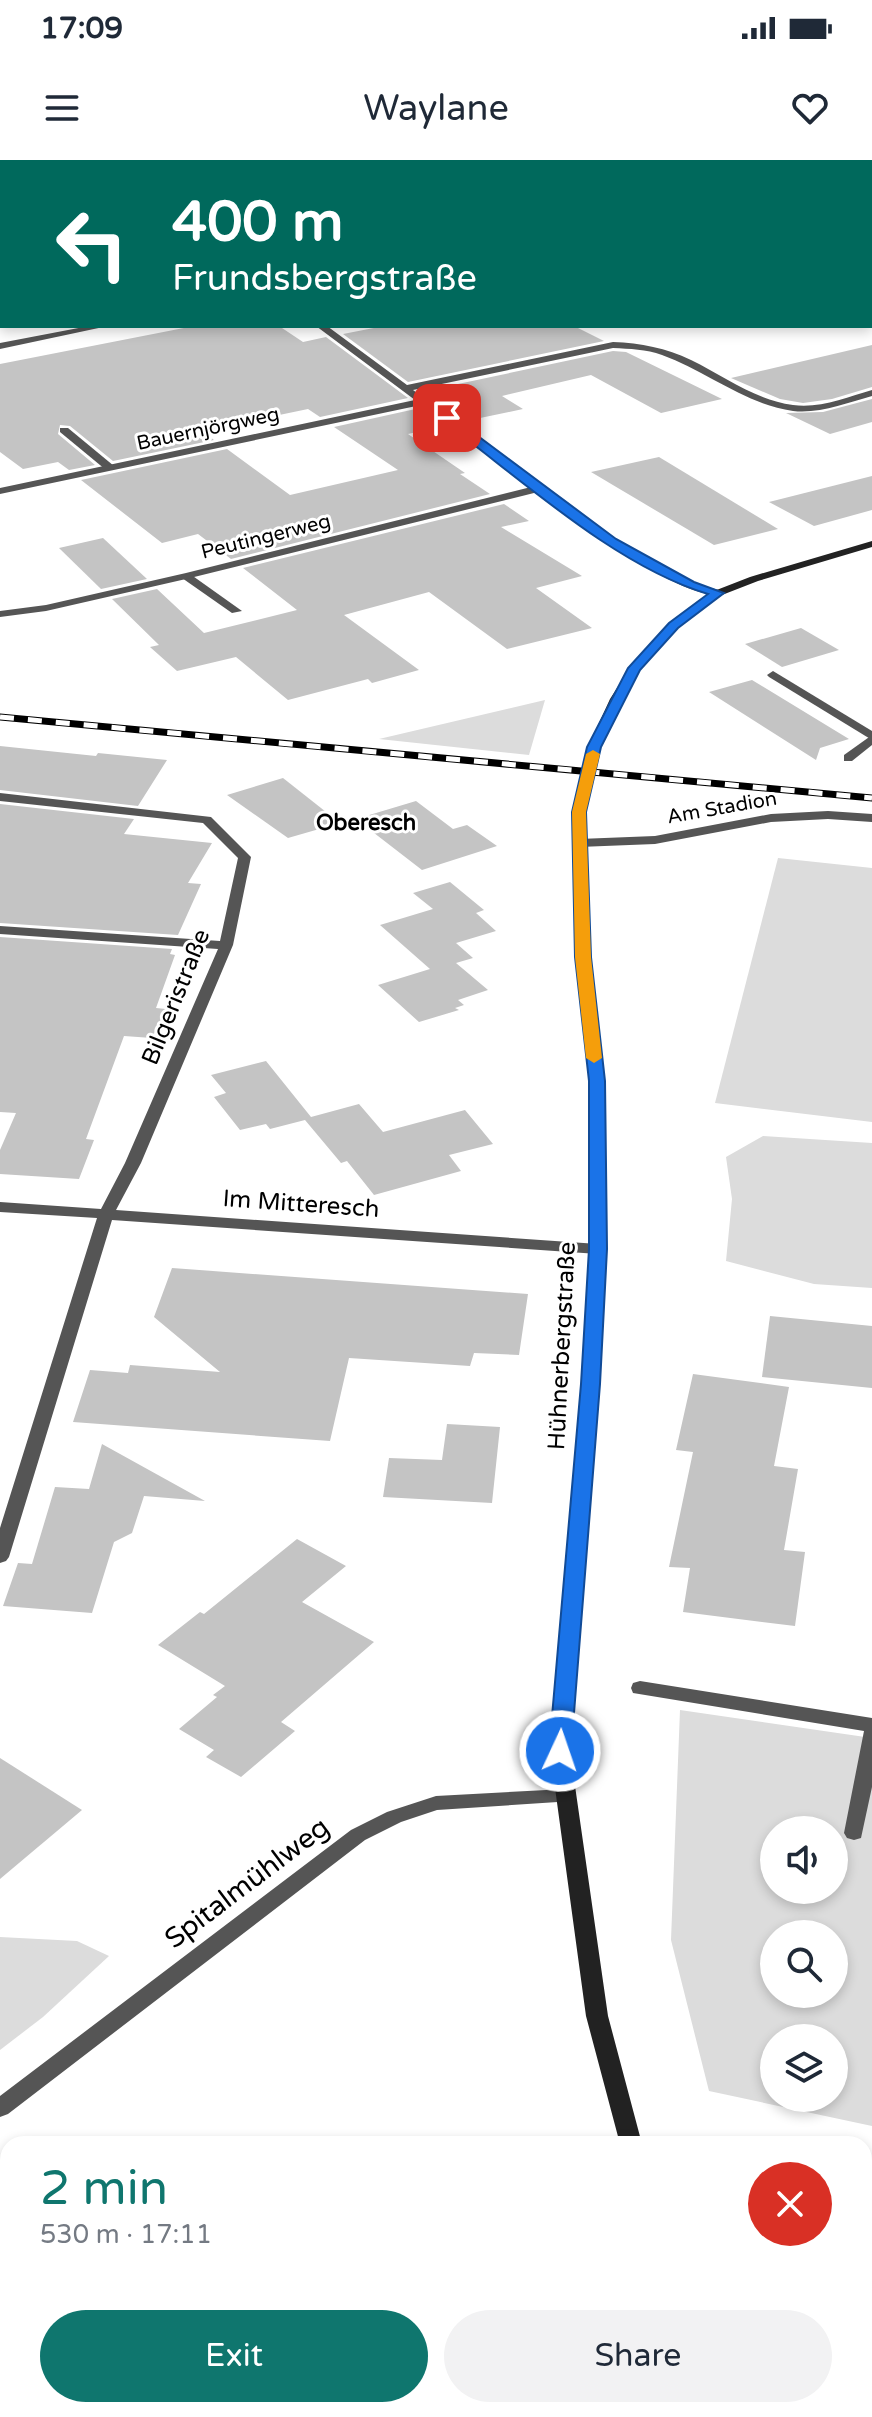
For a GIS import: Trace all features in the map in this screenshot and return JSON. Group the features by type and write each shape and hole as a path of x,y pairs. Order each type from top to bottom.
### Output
{"street":[{"path":"0,346 93,328"},
{"path":"324,328 641,559 690,585 718,593"},
{"path":"407,388 613,345 638,343 659,348 766,401 795,409 872,393"},
{"name":"Bauernjörgweg","path":"0,491 424,401"},
{"path":"64,430 110,468"},
{"name":"Peutingerweg","path":"0,614 46,608 186,576 540,488"},
{"name":"Hühnerbergstraße","path":"629,2136 597,2016 560,1751 598,1249 597,1081 583,957 579,843 582,792 594,747 616,699 635,668 673,626 718,593 754,579 872,544"},
{"path":"186,576 236,611"},
{"path":"773,675 872,738 848,758"},
{"name":"Bilgeristraße","path":"0,797 207,820 245,857 226,945 133,1163 106,1214 0,1557"},
{"name":"Am Stadion","path":"579,843 655,840 771,818 828,815 872,818"},
{"path":"0,930 226,945"},
{"name":"Im Mitteresch","path":"0,1207 598,1249"},
{"path":"640,1688 872,1725"},
{"path":"854,1833 872,1733"},
{"name":"Spitalmühlweg","path":"0,2108 358,1835 394,1817 436,1803 566,1796"}],"shaded area":[{"path":"545,700 529,755 379,739"},
{"path":"778,858 872,868 872,1122 715,1103"},
{"path":"763,1136 872,1143 872,1288 814,1284 726,1261 732,1199 726,1157"},
{"path":"680,1710 872,1738 872,2126 807,2112 848,2112 848,2024 760,2024 760,2102 709,2091 671,1940"},
{"path":"0,1937 77,1941 109,1956 43,2017 0,2050"}],"building":[{"path":"184,328 282,328 303,342 326,337 408,398 320,417 308,409 202,431 214,440 113,461 70,426 60,425 58,434 95,465 69,470 58,462 23,469 0,452 0,364"},
{"path":"374,328 578,328 604,341 408,382 343,334"},
{"path":"872,345 872,387 832,399 803,403 780,399 731,378"},
{"path":"613,351 626,352 722,399 661,413 591,375 502,396 523,409 461,422 420,392"},
{"path":"872,399 872,422 830,434 786,413 823,412"},
{"path":"420,408 444,426 408,434 490,494 231,559 198,534 162,543 81,480 227,449 290,495 398,470 334,427"},
{"path":"659,457 778,529 714,545 591,472"},
{"path":"872,476 872,510 814,526 769,502"},
{"path":"504,504 529,521 501,527 582,576 536,588 592,628 507,649 429,592 344,615 419,670 372,683 368,679 288,700 236,657 177,671 150,647 159,645 112,599 157,589 204,633 297,610 243,568"},
{"path":"103,538 147,579 101,589 59,548"},
{"path":"801,628 839,650 782,667 745,644"},
{"path":"752,680 849,739 820,748 816,760 709,692"},
{"path":"0,746 167,760 138,806 0,790"},
{"path":"283,778 340,823 288,838 227,795"},
{"path":"416,801 453,829 467,825 497,846 422,870 356,819"},
{"path":"0,804 134,819 124,834 212,843 188,883 201,884 178,935 0,923"},
{"path":"450,882 484,910 476,913 496,931 456,943 473,958 456,963 488,990 458,1000 464,1005 455,1008 459,1010 419,1022 378,985 430,969 380,925 433,909 413,893"},
{"path":"0,937 172,949 170,954 175,955 156,1008 166,1009 152,1038 124,1036 86,1139 94,1140 79,1179 0,1174 0,1150 16,1113 0,1112"},
{"path":"266,1061 311,1117 359,1104 383,1132 465,1110 493,1144 449,1155 461,1171 374,1195 347,1161 341,1163 305,1120 270,1129 266,1124 240,1130 214,1097 226,1093 211,1075"},
{"path":"172,1268 528,1294 519,1355 474,1353 470,1366 349,1358 330,1441 73,1422 90,1370 128,1373 130,1365 220,1372 154,1317"},
{"path":"770,1316 872,1326 872,1388 762,1377"},
{"path":"693,1374 789,1387 774,1466 798,1469 784,1550 805,1552 795,1626 683,1612 690,1568 669,1567 693,1452 676,1450"},
{"path":"447,1424 500,1427 492,1503 383,1497 389,1458 442,1460"},
{"path":"102,1444 205,1501 144,1496 132,1533 114,1542 92,1613 3,1606 18,1563 32,1564 55,1487 89,1489"},
{"path":"297,1539 346,1566 302,1602 374,1642 281,1722 295,1731 241,1777 206,1757 214,1750 179,1729 217,1697 213,1695 225,1686 158,1645 200,1612 204,1614"},
{"path":"0,1758 82,1810 0,1879"}],"railway":[{"path":"0,717 872,798"}],"slow traffic":[{"path":"593,754 582,792 579,843 583,957 594,1058"}],"district":[{"name":"Oberesch","path":"366,823"}],"route":[{"path":"447,418 612,542 690,585 718,593 687,613 635,668 616,699 594,747 579,812 583,957 597,1081 598,1249 560,1751"}]}
